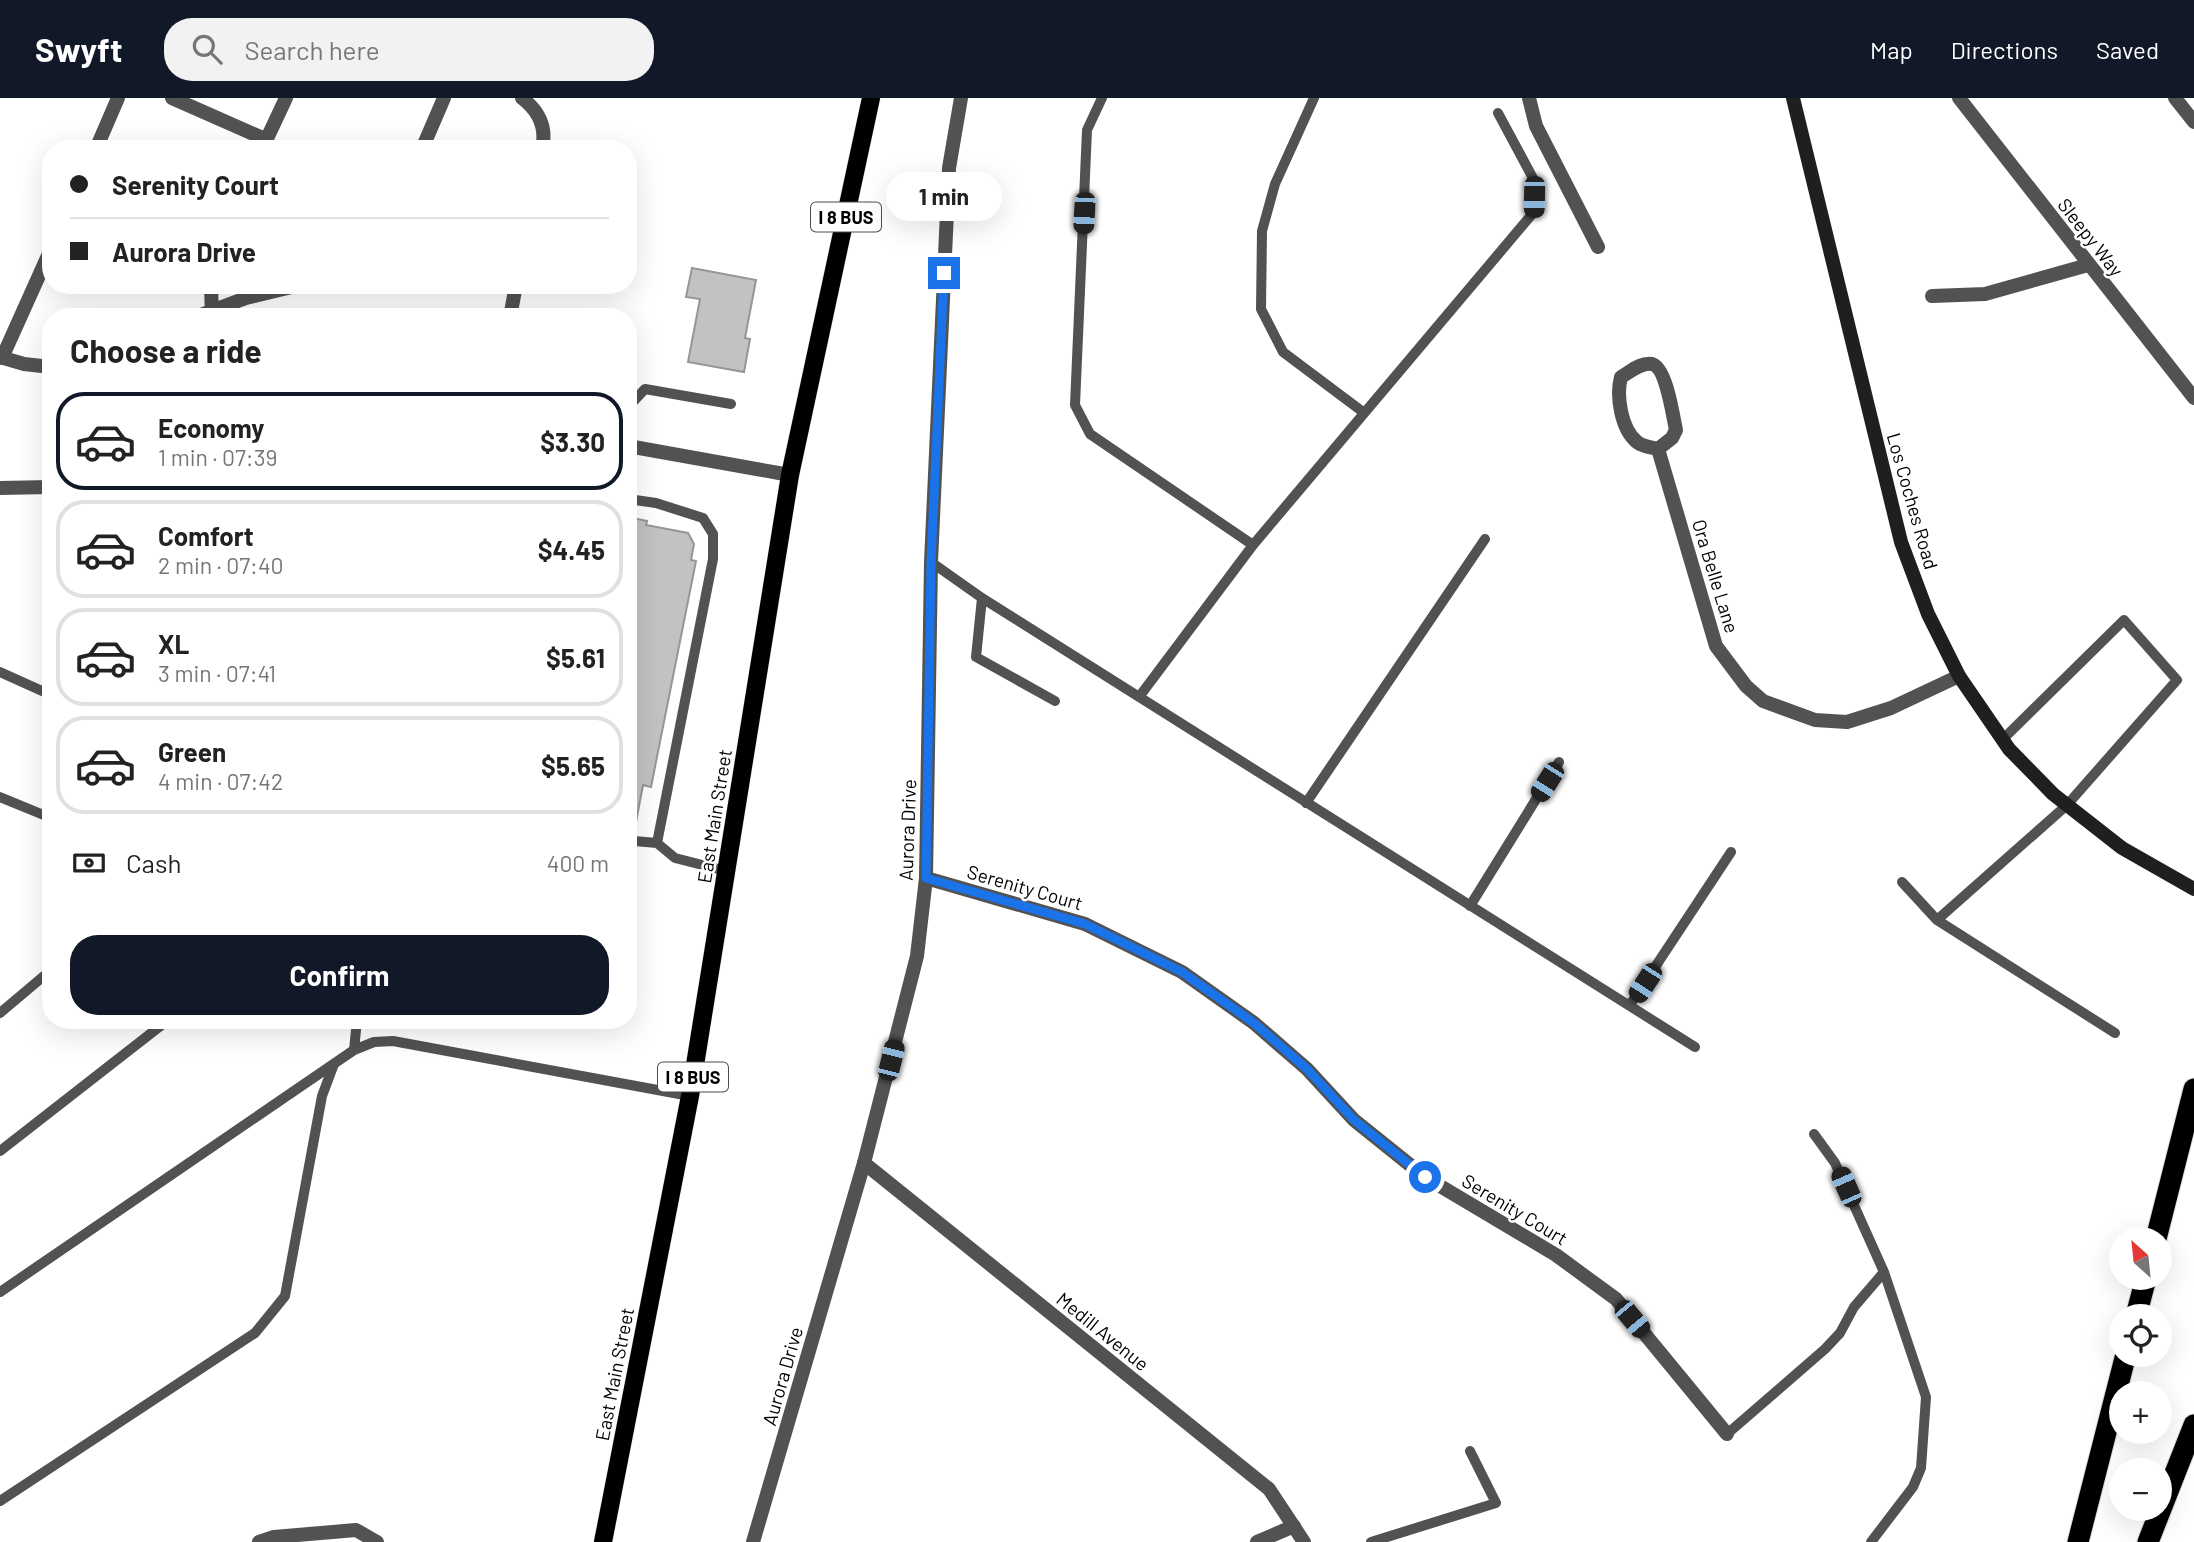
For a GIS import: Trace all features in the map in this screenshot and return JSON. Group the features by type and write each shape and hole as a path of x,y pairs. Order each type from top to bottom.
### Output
{"highway":[{"path":"2158,1227 2194,1089"},
{"path":"2078,1542 2123,1367"},
{"path":"2148,1542 2194,1425"}],"main road":[{"name":"East Main Street","path":"603,1542 690,1096 790,475 871,98"},
{"name":"Los Coches Road","path":"1793,98 1901,542 1928,614 1959,676 2003,740 2053,794 2122,848 2194,889"}],"street":[{"path":"100,140 118,98"},
{"path":"172,98 257,140"},
{"path":"267,140 286,98"},
{"path":"426,140 444,98"},
{"path":"522,98 534,109 540,120 544,132 543,140"},
{"name":"Aurora Drive","path":"753,1542 864,1163 917,957 926,878 931,562 949,168 961,98"},
{"path":"1528,98 1536,126 1598,247"},
{"name":"Sleepy Way","path":"1959,98 2194,398"},
{"path":"2175,98 2194,122"},
{"path":"1932,296 1985,293 2088,265"},
{"path":"42,268 1,357 42,366"},
{"path":"224,308 263,294"},
{"path":"1653,364 1660,368 1676,430 1672,438 1658,449 1643,446 1634,440 1627,428 1618,391 1621,377 1643,365 1653,364"},
{"path":"637,448 790,475"},
{"name":"Ora Belle Lane","path":"1658,449 1716,646 1746,686 1763,701 1815,720 1847,722 1891,708 1959,676"},
{"path":"0,488 42,487"},
{"name":"Serenity Court","path":"926,878 1085,924 1182,972 1254,1023 1307,1069 1354,1120 1425,1177 1556,1255 1616,1300 1727,1434"},
{"name":"Medill Avenue","path":"864,1163 1269,1489 1304,1542"},
{"path":"1257,1542 1294,1526"},
{"path":"258,1542 274,1537 356,1530 377,1542"}],"lane":[{"path":"1102,98 1087,130 1075,405 1090,434 1253,545"},
{"path":"1314,98 1275,184 1262,231 1261,309 1283,352 1363,412"},
{"path":"1139,697 1253,545 1533,213 1534,180 1498,113"},
{"path":"637,397 645,389 731,404"},
{"path":"637,500 656,503 703,518 713,534 713,559 657,843"},
{"path":"1306,803 1485,540"},
{"path":"931,562 982,598 1695,1047"},
{"path":"982,598 976,657 1055,701"},
{"path":"1937,920 2067,805 2177,680 2124,620 2003,740"},
{"path":"0,672 42,691"},
{"path":"1470,906 1559,762"},
{"path":"0,797 42,814"},
{"path":"637,841 657,843 676,858 726,871"},
{"path":"1630,1005 1731,852"},
{"path":"1902,882 1937,920 2115,1032"},
{"path":"0,1013 42,978"},
{"path":"0,1151 156,1029"},
{"path":"354,1050 356,1029"},
{"path":"0,1292 334,1063 354,1050 374,1042 393,1041 690,1096"},
{"path":"0,1501 255,1333 285,1296 322,1096 334,1063"},
{"path":"1814,1134 1835,1163 1884,1272 1926,1397 1921,1468 1913,1487 1871,1542"},
{"path":"1727,1434 1825,1349 1840,1333 1854,1307 1884,1272"},
{"path":"1371,1542 1496,1503 1470,1451"}],"building":[{"path":"692,268 756,280 745,338 750,339 744,372 688,362 700,299 686,297"},
{"path":"637,519 647,521 646,525 688,533 694,544 691,560 696,561 651,787 643,785 637,817"}],"route":[{"path":"944,273 931,562 926,878 1085,924 1182,972 1254,1023 1307,1069 1354,1120 1425,1177"}]}
